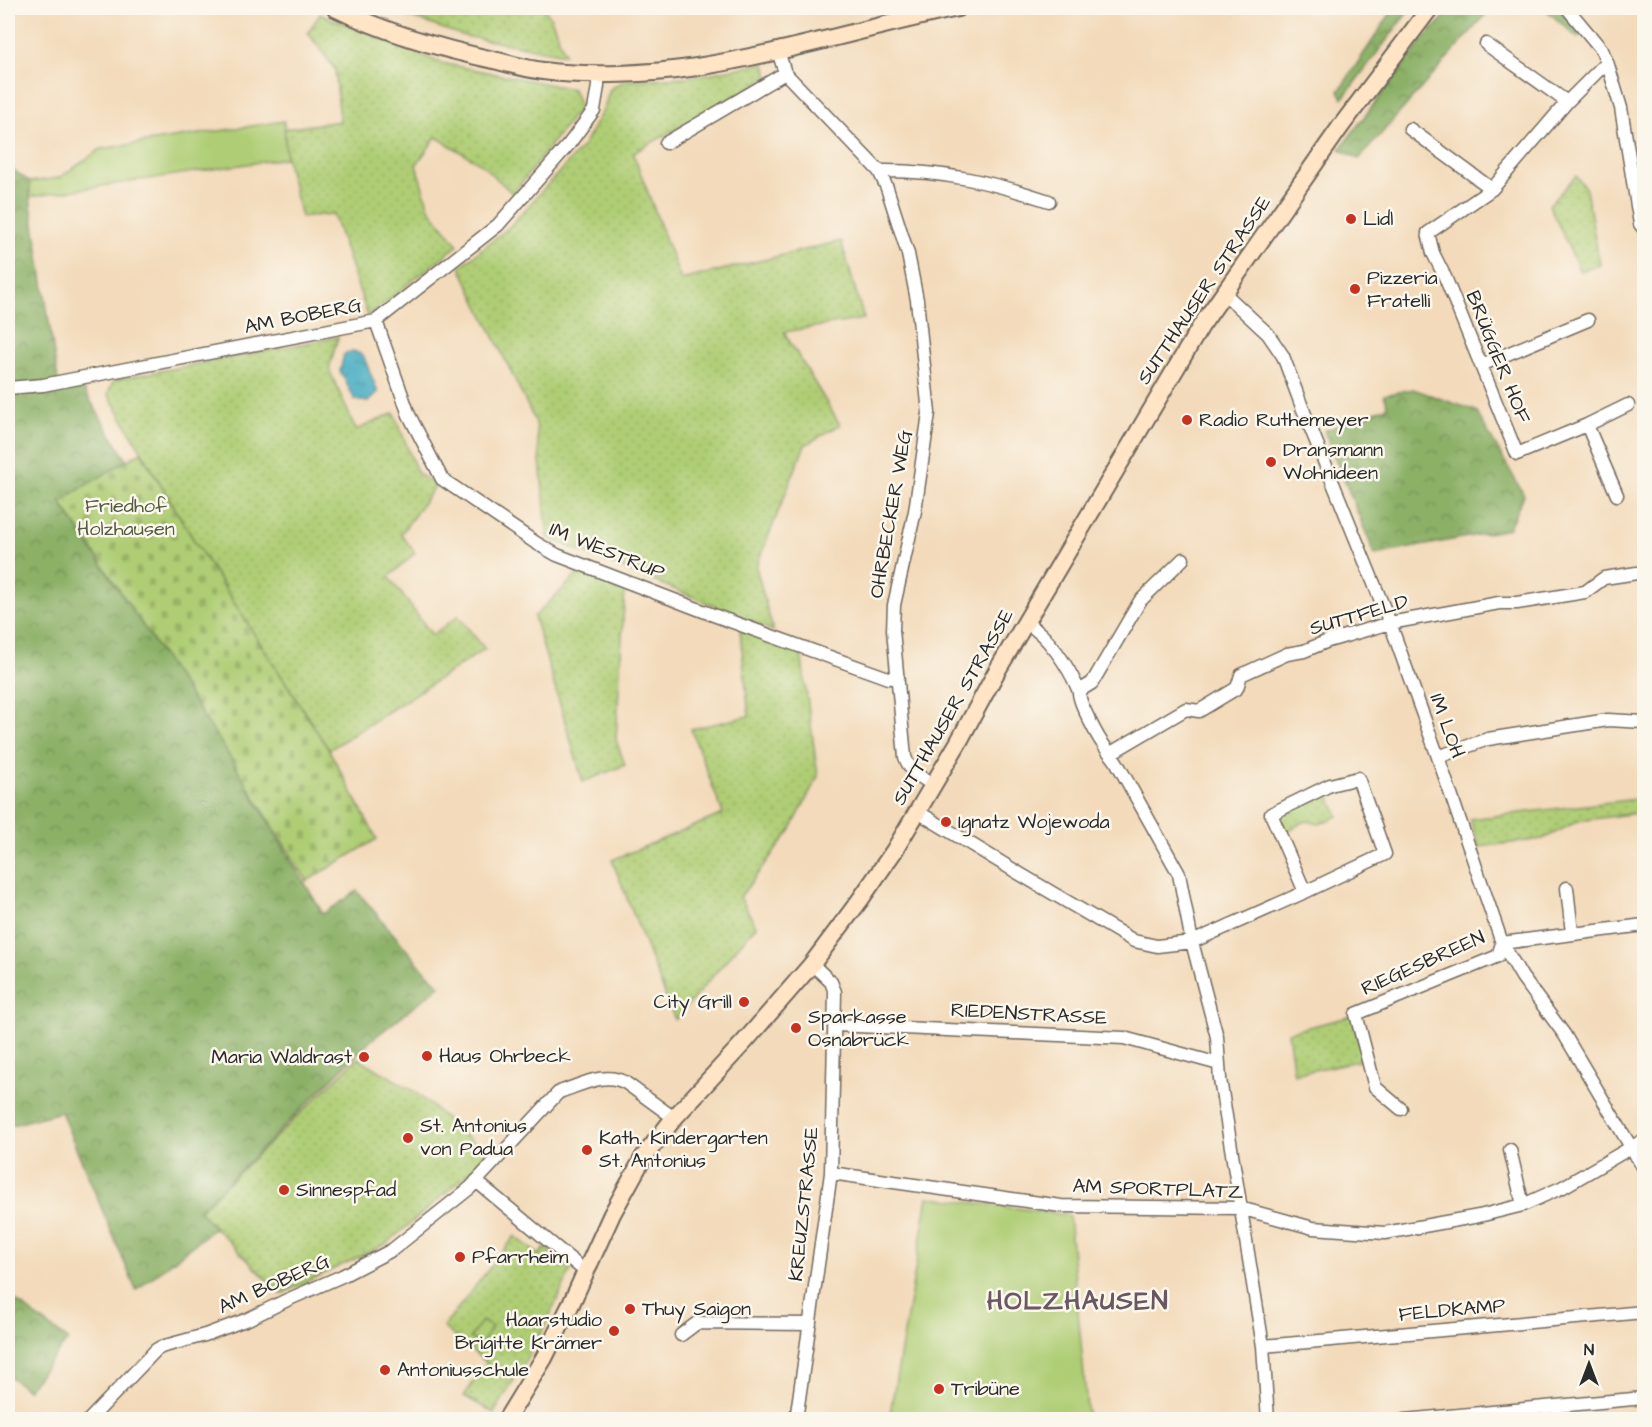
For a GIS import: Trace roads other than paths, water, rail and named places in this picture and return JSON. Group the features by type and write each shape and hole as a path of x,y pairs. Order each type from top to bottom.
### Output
{"street":[{"path":"335,8 357,19 449,51 542,71 597,74 653,72 696,67 772,53 950,8"},
{"name":"SUTTHAUSER STRASSE","path":"507,1419 544,1358 612,1214 643,1158 674,1118 812,964 894,851 965,731 998,669 1201,326 1341,126 1430,8"},
{"path":"1566,8 1602,50 1608,65 1621,108 1640,224 1644,229"},
{"path":"1486,44 1567,102"},
{"name":"OHRBECKER WEG","path":"772,53 785,73 879,171 887,188 908,254 917,300 929,413 915,511 894,605 893,630 905,757 914,773 934,785"},
{"name":"BRÜGGER HOF","path":"1608,65 1601,68 1567,102 1492,189 1428,233 1433,253 1517,454 1628,405"},
{"path":"666,143 785,73"},
{"name":"AM BOBERG","path":"8,388 55,383 376,321 498,225 569,144 594,110 598,86 597,74"},
{"path":"1410,129 1492,189"},
{"path":"879,171 907,170 942,173 1006,186 1049,201"},
{"name":"IM LOH","path":"1224,293 1268,334 1283,356 1390,623 1502,943 1522,977 1564,1034 1644,1169"},
{"path":"1481,365 1588,320"},
{"name":"IM WESTRUP","path":"376,321 409,415 442,479 526,537 557,555 716,616 888,678 898,677"},
{"path":"1587,424 1617,495"},
{"path":"1079,690 1092,683 1140,601 1183,559"},
{"name":"SUTTFELD","path":"1111,753 1186,709 1199,711 1236,688 1241,675 1287,654 1304,651 1328,641 1390,623 1499,603 1517,603 1585,592 1604,578 1644,573"},
{"path":"1026,623 1045,637 1058,653 1079,690 1080,699 1098,735 1111,753 1179,874 1192,942 1217,1037 1240,1208 1263,1346 1269,1419"},
{"path":"1438,758 1488,739 1608,720 1644,722"},
{"path":"918,812 1134,941 1157,946 1183,944 1305,892 1385,854 1358,778 1330,785 1271,814 1305,892"},
{"path":"1568,888 1572,933"},
{"name":"RIEGESBREEN","path":"1401,1109 1375,1087 1356,1014 1498,956 1502,943 1644,925"},
{"name":"KREUZSTRASSE","path":"796,1419 831,1173 835,992 831,982 812,964"},
{"name":"RIEDENSTRASSE","path":"835,1025 1124,1038 1219,1064"},
{"name":"AM BOBERG","path":"89,1419 156,1350 166,1345 205,1335 248,1318 342,1276 392,1250 476,1181 562,1090 603,1077 612,1077 619,1079 674,1118"},
{"name":"AM SPORTPLATZ","path":"831,1173 1061,1206 1240,1208 1313,1228 1385,1233 1420,1228 1523,1205 1563,1186 1644,1140"},
{"path":"1510,1150 1523,1205"},
{"path":"476,1181 586,1272"},
{"name":"FELDKAMP","path":"1263,1346 1644,1312"},
{"path":"681,1335 697,1323 810,1324"},
{"path":"1404,1419 1449,1418 1644,1398"}],"water":[{"path":"353,351 363,355 378,392 368,402 355,400 340,371 344,354"}],"place":[{"name":"Lidl","path":"1351,219"},
{"name":"Pizzeria Fratelli","path":"1355,289"},
{"name":"Radio Ruthemeyer","path":"1187,420"},
{"name":"Dransmann Wohnideen","path":"1271,462"},
{"name":"Ignatz Wojewoda","path":"946,822"},
{"name":"City Grill","path":"744,1002"},
{"name":"Sparkasse Osnabrück","path":"796,1028"},
{"name":"Haus Ohrbeck","path":"427,1056"},
{"name":"Maria Waldrast","path":"364,1057"},
{"name":"St. Antonius von Padua","path":"408,1138"},
{"name":"Kath. Kindergarten St. Antonius","path":"587,1150"},
{"name":"Sinnespfad","path":"284,1190"},
{"name":"Pfarrheim","path":"460,1257"},
{"name":"Thuy Saigon","path":"630,1309"},
{"name":"Haarstudio Brigitte Krämer","path":"614,1331"},
{"name":"Antoniusschule","path":"385,1370"},
{"name":"Tribüne","path":"939,1389"}],"district":[{"name":"HOLZHAUSEN","path":"1078,1301"}],"park label":[{"name":"Friedhof Holzhausen","path":"126,518"}]}
